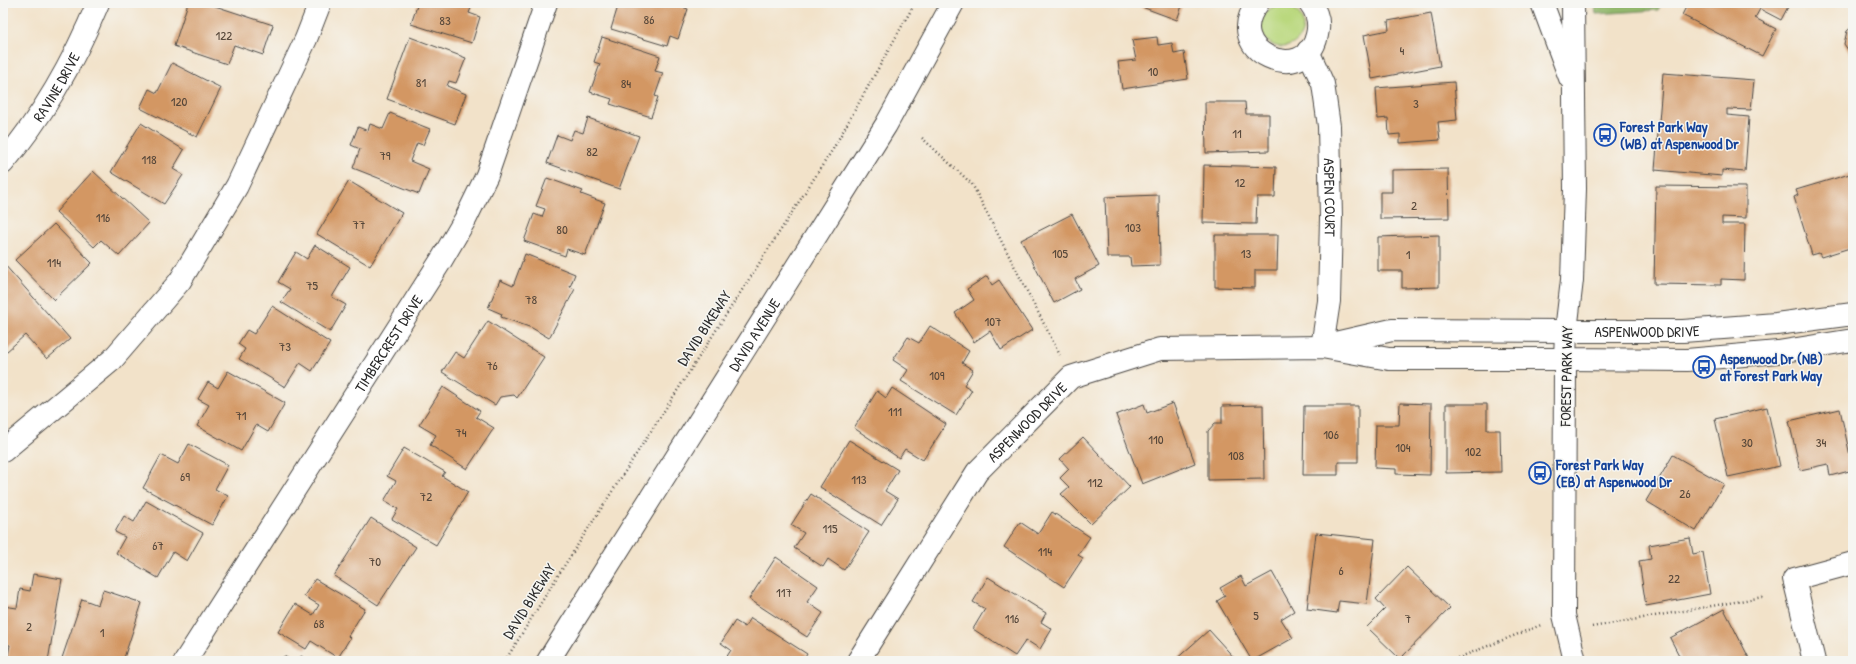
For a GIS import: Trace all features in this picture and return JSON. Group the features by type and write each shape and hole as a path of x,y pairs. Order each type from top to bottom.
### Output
{"street":[{"name":"RAVINE DRIVE","path":"3,163 22,140 56,91 84,38 98,3"},
{"path":"3,451 112,360 180,281 237,186 306,39 320,3"},
{"name":"TIMBERCREST DRIVE","path":"185,661 442,259 466,218 495,154 546,3"},
{"name":"DAVID AVENUE","path":"548,661 886,125 952,3"},
{"path":"1258,3 1252,10 1249,21 1249,33 1253,44 1260,53 1270,59 1281,61 1293,60 1308,51 1317,37 1319,26 1317,14 1310,3"},
{"name":"FOREST PARK WAY","path":"1542,3 1575,91"},
{"name":"FOREST PARK WAY","path":"1573,3 1575,190 1572,272 1566,331 1565,359 1565,623 1575,661"},
{"name":"ASPEN COURT","path":"1308,51 1323,84 1329,126 1331,218 1329,301 1322,346"},
{"name":"ASPENWOOD DRIVE","path":"858,661 977,472 1071,377 1160,349 1322,346 1392,330 1683,331 1776,324 1853,314"},
{"name":"ASPENWOOD DRIVE","path":"1322,346 1389,359 1687,360 1778,352 1853,340"},
{"path":"1814,661 1794,579 1853,563"}],"path":[{"name":"DAVID BIKEWAY","path":"505,661 557,577 833,149 915,3"},
{"path":"922,138 972,184 1060,356"},
{"path":"1450,661 1565,623 1763,597"}],"green space":[{"path":"1594,3 1662,3 1658,10 1596,14"},
{"path":"1278,5 1286,5 1297,11 1303,22 1303,30 1297,41 1286,47 1278,47 1267,41 1261,30 1261,22 1267,11"}],"building":[{"path":"188,3 206,3 273,25 263,55 234,45 227,64 174,46"},
{"path":"237,3 247,3 246,6"},
{"path":"418,3 473,3 469,13 480,17 472,43 411,24"},
{"path":"619,3 633,6 634,3 680,3 679,6 688,9 678,39 670,36 667,46 611,29"},
{"path":"1131,3 1183,3 1177,20"},
{"path":"1688,3 1790,3 1781,20 1760,9 1755,18 1776,29 1762,56 1682,15"},
{"path":"1431,13 1440,66 1372,79 1364,35 1389,30 1388,21"},
{"path":"1853,26 1853,57 1844,44 1847,31"},
{"path":"410,37 466,58 456,83 449,81 447,86 466,94 455,124 387,99"},
{"path":"602,37 660,56 655,71 663,73 655,96 658,97 651,117 610,104 612,99 590,92 600,64 594,62"},
{"path":"1157,37 1158,45 1172,43 1174,54 1184,52 1188,79 1122,89 1118,62 1136,60 1132,40"},
{"path":"172,63 221,88 197,137 140,108 149,89 157,93"},
{"path":"1663,73 1754,80 1751,110 1727,109 1727,115 1749,117 1745,172 1722,170 1722,176 1655,170"},
{"path":"1454,82 1457,120 1438,122 1440,140 1400,143 1400,134 1389,135 1388,118 1378,119 1376,88"},
{"path":"1205,102 1245,102 1246,114 1269,114 1269,151 1206,153"},
{"path":"390,113 430,129 423,145 417,143 410,161 429,169 419,194 353,168 360,149 351,145 358,127 368,131 370,124 383,129"},
{"path":"588,118 639,136 619,189 547,163 557,135 570,140 574,130 583,133"},
{"path":"141,123 184,150 173,169 183,175 164,204 111,172"},
{"path":"1204,165 1276,167 1275,197 1257,197 1256,224 1203,223"},
{"path":"1448,169 1449,218 1380,219 1380,192 1392,192 1392,170"},
{"path":"93,171 149,223 119,256 101,240 94,247 56,212"},
{"path":"1853,173 1853,247 1821,257 1819,253 1812,255 1794,197 1798,195 1796,190"},
{"path":"547,178 583,191 581,194 605,203 585,255 567,249 565,256 524,241 534,214 542,217 545,209 536,206"},
{"path":"349,181 402,213 370,266 317,234"},
{"path":"1656,186 1746,187 1746,218 1722,217 1722,224 1745,224 1744,280 1721,279 1721,285 1654,284"},
{"path":"1159,195 1160,265 1131,266 1130,257 1107,257 1105,197"},
{"path":"1072,214 1099,266 1075,279 1080,289 1054,303 1021,240"},
{"path":"54,224 92,263 54,300 15,260"},
{"path":"1215,235 1278,235 1277,270 1255,270 1255,288 1215,287"},
{"path":"1439,235 1439,287 1402,288 1402,271 1378,271 1378,237"},
{"path":"315,245 350,267 332,297 346,305 330,332 281,302 290,289 278,282 296,252 307,259"},
{"path":"525,254 575,274 570,287 575,289 549,338 532,328 501,317 502,314 488,308 500,280 513,286"},
{"path":"4,264 70,339 47,359 25,335 6,352 3,349"},
{"path":"987,276 992,285 999,280 1032,330 1001,350 990,331 974,342 955,313 974,300 967,289"},
{"path":"272,306 330,343 312,371 300,363 285,387 239,359 245,349 238,344 247,330 254,334"},
{"path":"488,321 544,357 517,398 514,395 500,397 495,405 442,372 455,352 464,358"},
{"path":"930,326 969,351 962,363 973,370 964,385 972,390 956,415 901,381 908,370 893,360 908,337 919,343"},
{"path":"228,371 285,403 268,432 256,425 241,451 197,426 209,405 198,399 208,382 218,388"},
{"path":"443,387 480,411 476,417 494,428 467,469 430,445 436,435 419,425"},
{"path":"892,388 946,424 923,460 905,449 899,458 854,428 877,391 886,398"},
{"path":"1173,403 1195,463 1142,484 1116,415 1144,404 1147,413"},
{"path":"1400,403 1431,404 1430,475 1396,474 1396,469 1375,468 1376,425 1399,425"},
{"path":"1446,404 1487,404 1487,430 1500,430 1501,472 1446,473"},
{"path":"1263,405 1264,479 1208,480 1208,431 1215,423 1222,423 1222,406"},
{"path":"1304,406 1358,406 1358,462 1338,462 1338,475 1303,475"},
{"path":"1767,407 1780,466 1728,477 1715,419"},
{"path":"1840,409 1853,470 1830,476 1828,464 1800,470 1789,421"},
{"path":"1083,437 1130,487 1091,524 1061,494 1069,487 1060,478 1069,469 1060,459"},
{"path":"849,440 898,470 885,491 898,499 881,525 820,487"},
{"path":"189,444 228,465 215,489 228,496 212,525 143,488 161,455 178,464"},
{"path":"404,448 445,472 442,476 468,492 436,545 392,519 398,509 384,501 396,481 387,476"},
{"path":"1673,455 1724,484 1696,531 1646,501"},
{"path":"811,494 869,532 844,570 828,559 823,567 794,548 804,533 791,525"},
{"path":"146,501 203,533 187,561 173,552 158,578 116,553 125,537 115,532 124,516 134,522"},
{"path":"1052,512 1090,537 1078,555 1083,558 1064,587 1004,547 1020,522 1038,534"},
{"path":"371,518 416,547 378,605 334,576"},
{"path":"1316,533 1375,539 1367,604 1339,601 1337,613 1307,609"},
{"path":"1690,538 1693,554 1703,552 1710,594 1646,606 1639,561 1651,559 1649,545"},
{"path":"776,557 818,586 807,602 823,613 807,637 749,599"},
{"path":"1407,567 1450,608 1400,659 1367,627 1385,609 1376,599"},
{"path":"1272,572 1294,611 1281,619 1293,638 1252,661 1217,601 1225,596 1220,588 1241,576 1246,586"},
{"path":"33,574 62,579 48,661 7,661 10,645 3,644 3,606 17,608 20,589 30,591"},
{"path":"988,577 1046,613 1041,622 1052,629 1040,649 1026,640 1015,656 973,629 985,609 973,602"},
{"path":"315,579 365,609 348,636 350,638 338,658 311,641 306,649 278,632 295,604 313,615 319,605 304,596"},
{"path":"103,590 142,603 123,661 61,661 82,599 98,605"},
{"path":"1724,609 1750,660 1682,661 1670,638"},
{"path":"751,618 807,654 803,661 724,661 731,650 721,643 735,621 745,627"},
{"path":"1209,630 1237,661 1174,661"},
{"path":"284,656 292,661 281,661"},
{"path":"301,656 309,661 298,661"}],"place":[{"name":"Forest Park Way (WB) at Aspenwood Dr","path":"1605,135"},
{"name":"Aspenwood Dr (NB) at Forest Park Way","path":"1704,367"},
{"name":"Forest Park Way (EB) at Aspenwood Dr","path":"1540,473"}]}
